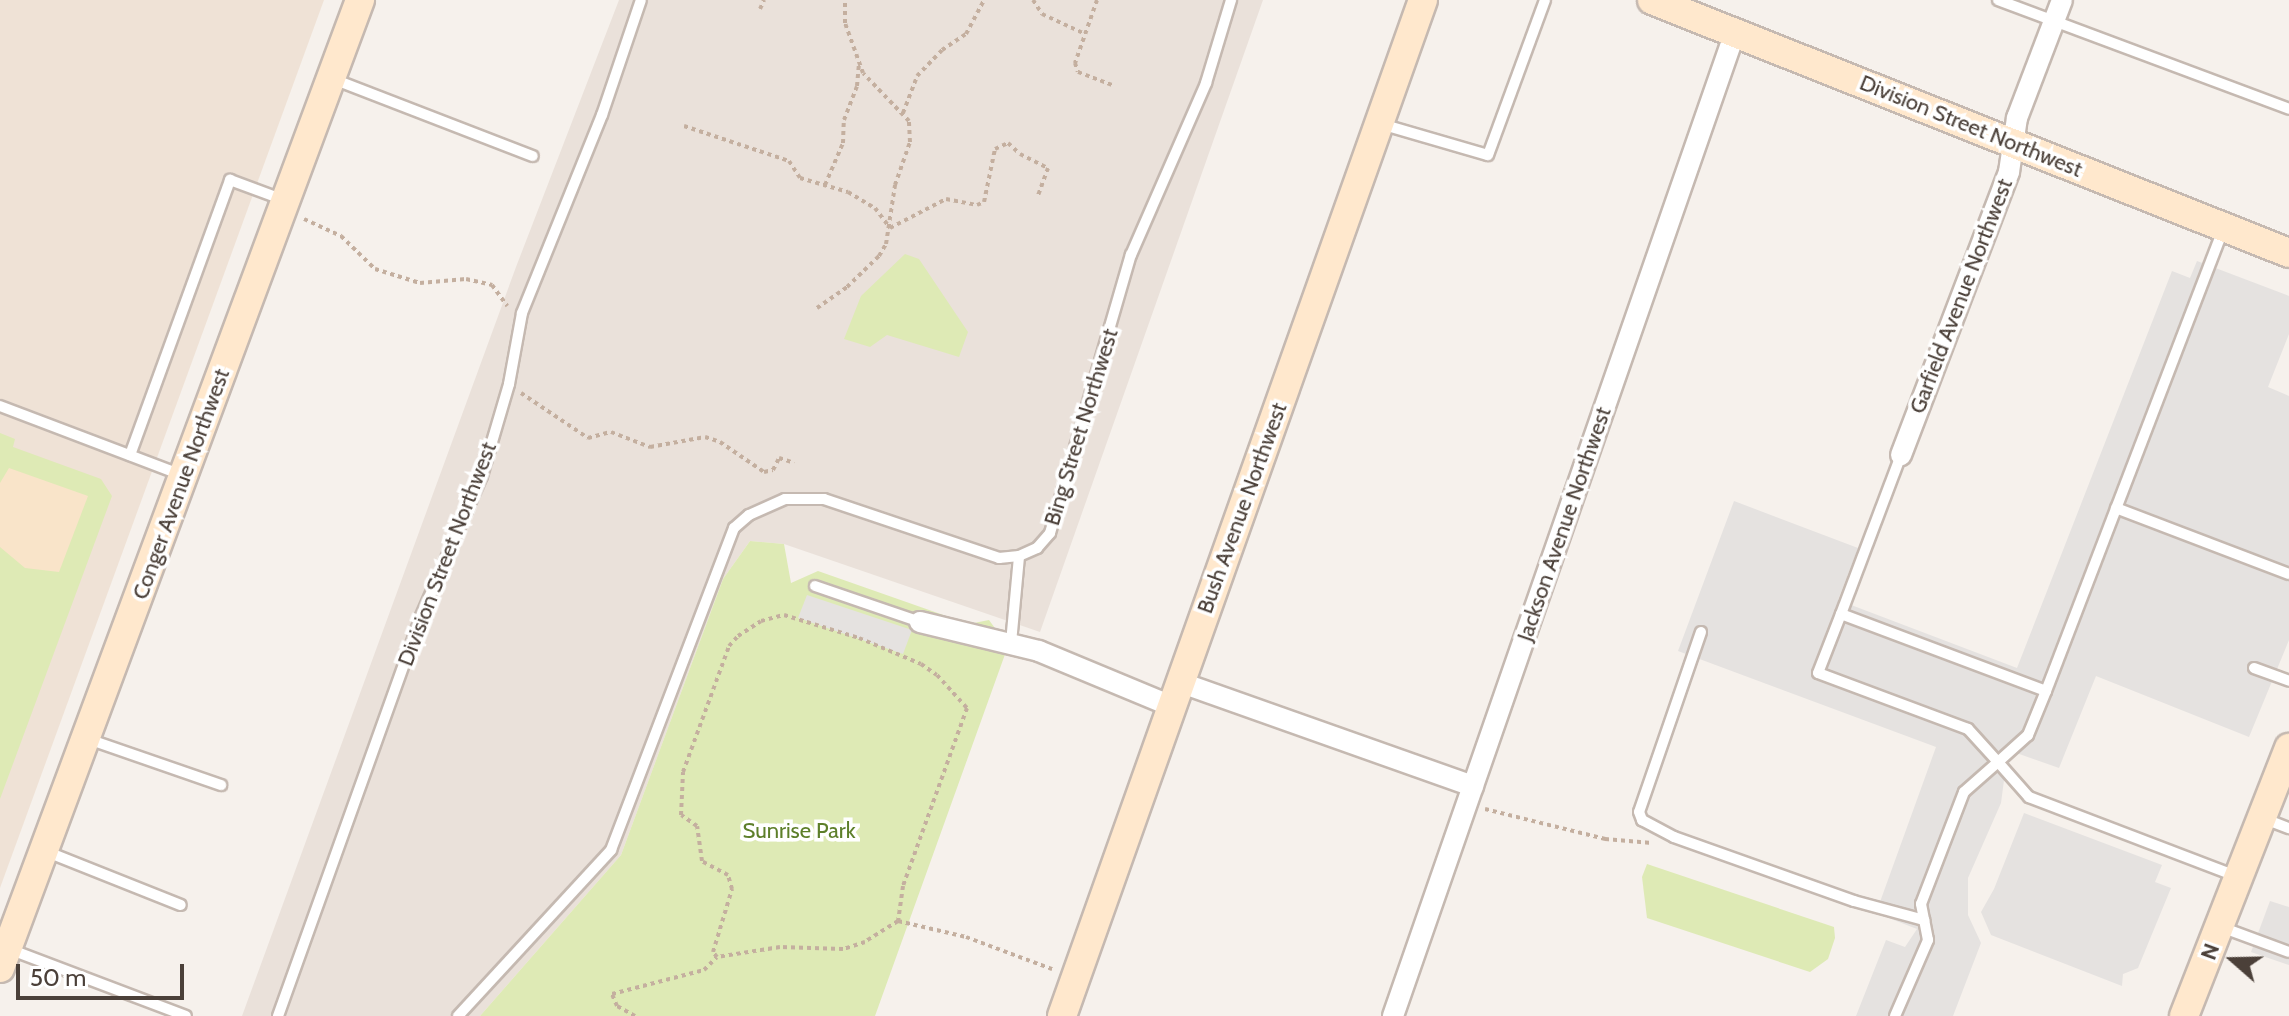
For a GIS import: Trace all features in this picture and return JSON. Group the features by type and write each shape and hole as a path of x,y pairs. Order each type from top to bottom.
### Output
{"street":[{"name":"Conger Avenue Northwest","path":"4,958 184,476 295,210 331,79 360,0"},
{"name":"Bush Avenue Northwest","path":"1062,1016 1423,0"},
{"name":"Division Street Northwest","path":"1652,0 2289,253"},
{"name":"Garfield Avenue Northwest","path":"1901,455 2009,172 2017,118 2062,0"},
{"name":"Jackson Avenue Northwest","path":"1393,1016 1735,32"},
{"path":"920,622 1039,651 1470,795"},
{"path":"2184,1016 2289,748"}],"lane":[{"name":"Division Street Northwest","path":"278,1016 421,616 482,476 509,384 521,319 602,115 641,0"},
{"name":"Bing Street Northwest","path":"1019,556 1037,548 1050,533 1131,255 1206,83 1231,0"},
{"path":"1379,123 1488,155 1545,0"},
{"path":"1998,0 2289,109"},
{"path":"331,79 533,156"},
{"path":"130,455 230,180 295,210"},
{"path":"1895,1016 1928,940 1921,904 1964,792 2028,735 2224,227"},
{"path":"0,406 184,476"},
{"path":"1901,455 1818,673 1968,729 2029,797 2238,877"},
{"path":"458,1016 611,850 734,528 766,505 804,497 824,499 999,558 1019,556 1011,643"},
{"path":"2116,508 2289,574"},
{"path":"815,586 920,622"},
{"path":"1841,614 2046,691"},
{"path":"1701,632 1639,812 1642,820 1650,827 1674,837 1854,901 1924,920"},
{"path":"2254,668 2289,681"},
{"path":"86,738 221,785"},
{"path":"2262,817 2289,828"},
{"path":"44,851 181,905"},
{"path":"2219,926 2289,952"},
{"path":"4,958 186,1016"}],"path":[{"path":"760,9 764,0"},
{"path":"817,308 847,287 879,256 890,228 895,185 910,142 909,121 863,73 845,23 845,0"},
{"path":"903,113 917,76 942,50 966,34 984,0"},
{"path":"1033,0 1042,14 1085,34"},
{"path":"1089,0 1097,1 1075,63 1078,72 1114,86"},
{"path":"825,185 843,143 844,120 857,86 859,62"},
{"path":"684,126 789,161 800,178 848,192 875,208 890,228"},
{"path":"890,228 946,199 977,205 984,202 995,149 1008,143 1020,154 1048,168 1038,195"},
{"path":"295,210 341,236 375,269 420,283 466,279 492,285 521,319"},
{"path":"509,384 559,422 588,438 611,432 650,447 705,437 720,442 764,472 773,470 779,458 794,463"},
{"path":"717,957 713,952 732,889 728,875 702,861 697,826 681,815 683,772 729,646 747,629 775,616 808,620 906,656 937,675 967,708 903,886 898,921"},
{"path":"1470,795 1605,839 1647,844 1674,837"},
{"path":"635,1016 617,1006 612,994 704,970 717,957 780,947 843,949 865,942 898,921 966,937 1061,972"}],"shaded area":[{"path":"0,0 324,0 0,888"},
{"path":"619,0 1263,0 1040,632 784,544 750,541 723,579 621,855 480,1016 242,1016 516,267"},
{"path":"2197,261 2289,296 2289,334 2268,387 2289,396 2289,640 2249,737 2096,676 2059,768 2008,750 2001,803 1968,878 1968,915 1981,943 1953,1016 1856,1016 1886,940 1905,947 1917,929 1876,913 1936,747 1678,651 1734,501 1858,548 1838,600 2017,668 2172,271 2190,278"},
{"path":"807,595 912,630 903,654 798,618"},
{"path":"2024,813 2162,865 2155,882 2171,888 2138,968 2123,974 2122,986 1991,935 1981,912 1994,889"},
{"path":"2270,901 2289,907 2289,965 2251,952"}],"green space":[{"path":"905,254 919,259 968,332 959,357 887,335 870,347 844,339 861,296"},
{"path":"0,433 15,439 13,447 101,479 112,496 0,799"},
{"name":"Sunrise Park","path":"750,541 784,544 791,583 818,571 969,624 989,620 1008,646 875,1016 480,1016 621,855 723,579"},
{"path":"1647,864 1834,927 1835,938 1828,959 1810,972 1647,918 1642,877"}],"sand":[{"path":"9,468 88,496 59,572 25,568 0,547 0,483"}]}
